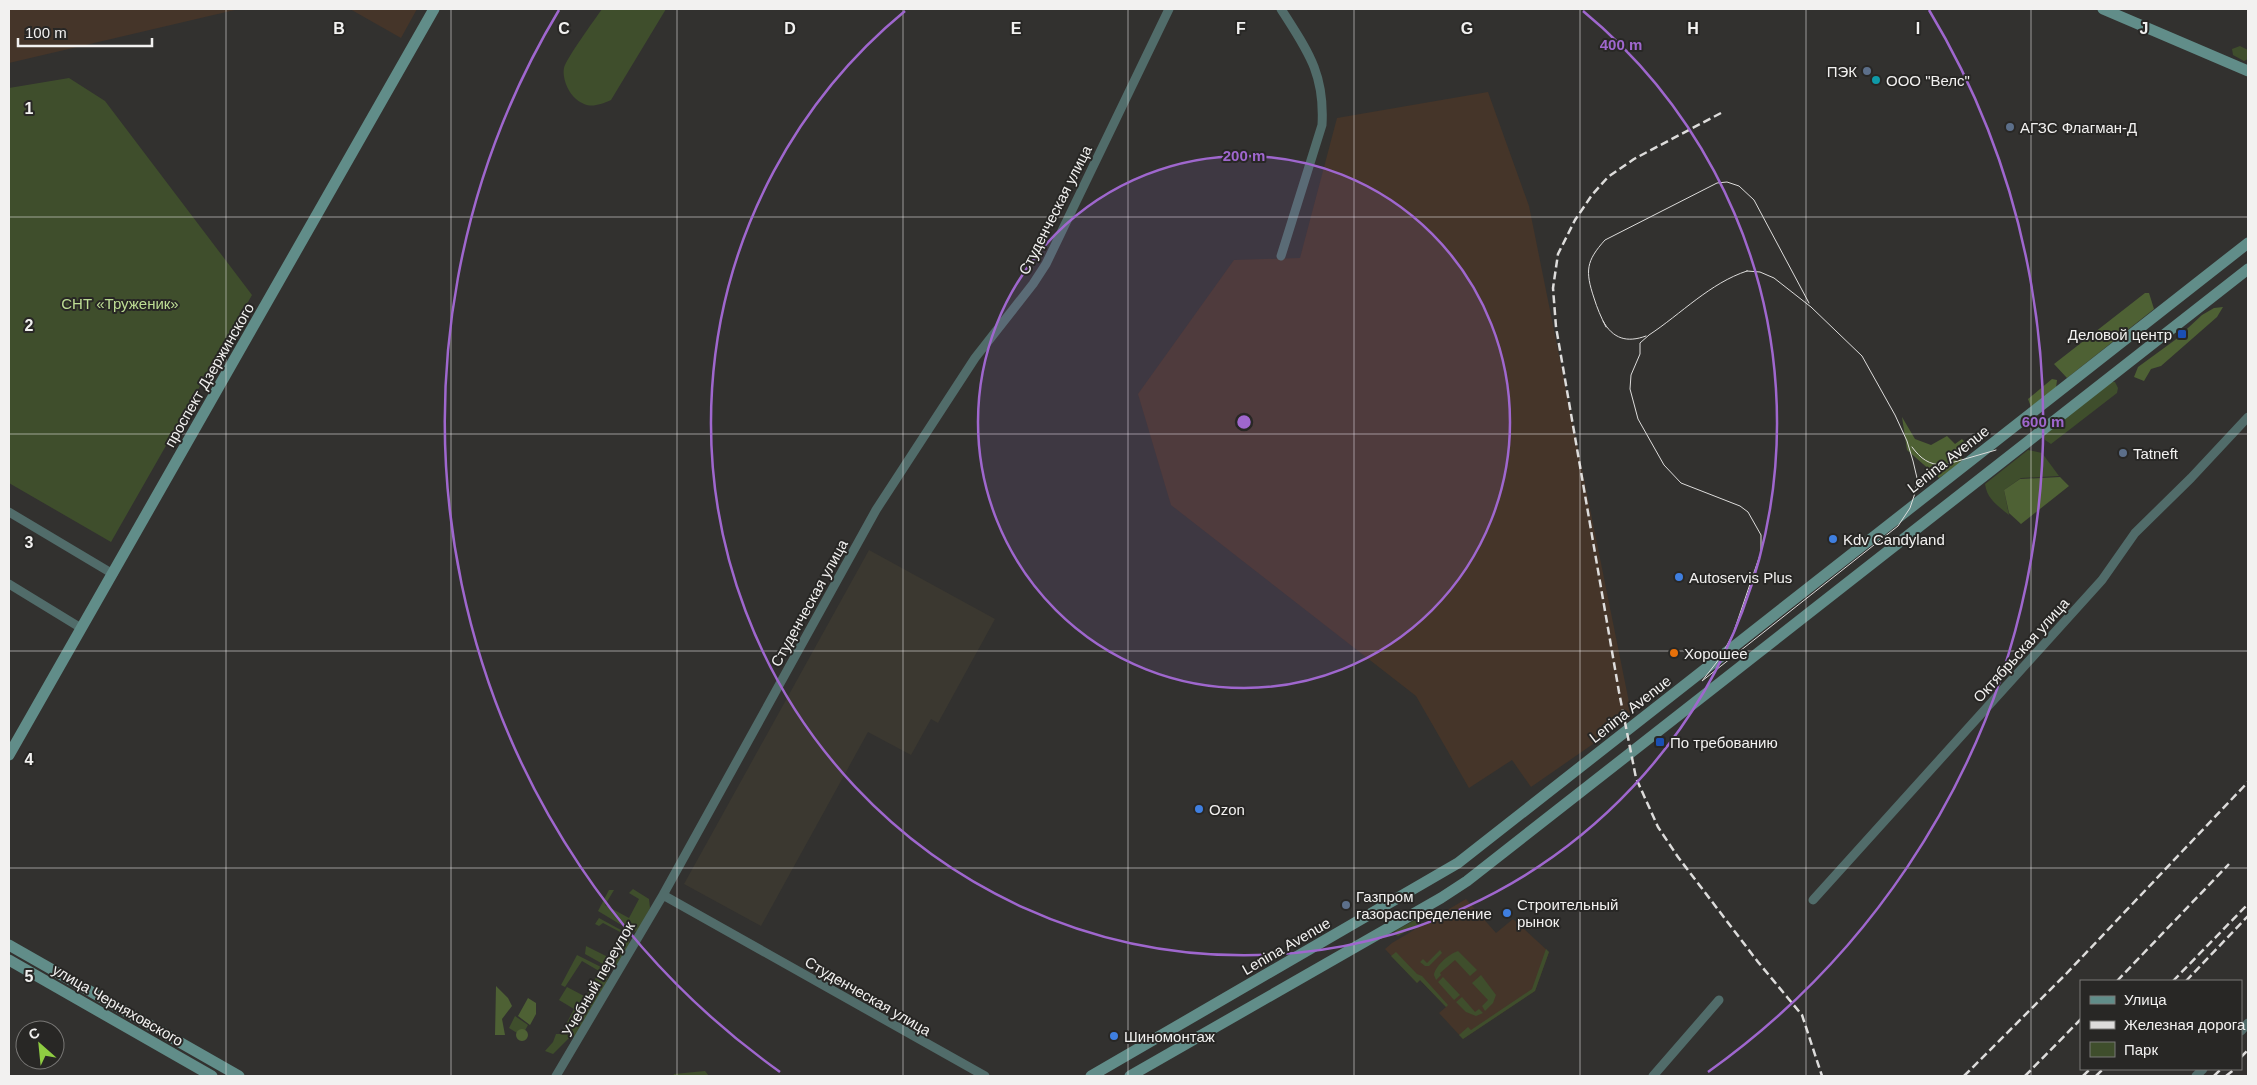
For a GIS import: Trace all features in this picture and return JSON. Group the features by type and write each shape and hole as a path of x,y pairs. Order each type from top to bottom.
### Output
{"main road":[{"name":"проспект Дзержинского","path":"9,755 434,9"},
{"path":"2103,9 2248,70"},
{"name":"Lenina Avenue","path":"1091,1076 1458,862 2248,243"},
{"path":"1130,1076 1441,898 1467,881 2248,269"},
{"path":"9,945 239,1076"},
{"name":"улица Черняховского","path":"9,960 212,1076"}],"street":[{"name":"Студенческая улица","path":"985,1076 663,895 876,510 974,358 1034,284 1046,264 1169,9"},
{"path":"1281,9 1316,69 1323,102 1322,125 1281,256"},
{"name":"Октябрьская улица","path":"1813,900 2102,580 2135,533 2191,478 2248,417"},
{"path":"9,512 113,574"},
{"path":"9,584 81,628"},
{"name":"Учебный переулок","path":"556,1076 663,895"},
{"path":"1653,1076 1718,1000"}],"shaded area":[{"path":"9,9 239,9 9,63"},
{"path":"350,9 417,9 401,38"},
{"path":"1488,92 1529,206 1632,717 1531,787 1512,760 1469,788 1416,696 1171,505 1138,394 1234,260 1300,258 1337,118"},
{"path":"869,550 995,619 938,723 931,719 911,755 868,732 761,926 684,884"},
{"path":"1466,899 1496,933 1513,919 1549,952 1535,991 1463,1039 1439,1013 1446,1007 1420,980 1417,983 1385,949"}],"green space":[{"path":"602,9 666,9 611,100 597,105 589,105 580,102 570,93 566,85 564,68 575,48"},
{"path":"2240,46 2248,50 2248,59 2244,61 2233,55 2232,49"},
{"name":"СНТ «Труженик»","path":"69,78 105,101 252,295 111,542 9,483 9,88"},
{"path":"2145,293 2149,293 2154,309 2067,378 2054,364"},
{"path":"2223,307 2217,317 2161,366 2151,369 2144,381 2134,377 2138,367 2175,340 2202,315 2214,308"},
{"path":"2052,379 2057,380 2056,388 2031,407 2028,399"},
{"path":"2109,382 2115,382 2118,388 2117,393 2051,444 2045,440 2043,434"},
{"path":"1902,417 1915,439 1931,445 1947,436 1955,444 1962,439 1968,446 1962,454 1961,463 1939,478 1907,450"},
{"path":"2028,450 2042,453 2059,476 2021,478 2004,490 2009,515 1990,498 1985,484"},
{"path":"2060,477 2069,486 2021,524 2009,513 2004,490 2020,479"},
{"path":"633,889 649,899 650,908 638,931 633,932 598,911 609,890 614,890 605,905 629,918 639,899 629,893"},
{"path":"599,918 630,935 629,946 617,966 610,968 585,954 586,946 608,957 622,933 603,923 599,926 595,924"},
{"path":"1417,919 1421,923 1398,936 1396,935 1395,931"},
{"path":"1546,949 1549,952 1535,991 1463,1039 1459,1035 1468,1027 1471,1030 1532,989"},
{"path":"1440,950 1442,953 1429,966 1425,966 1420,962 1423,959 1427,963"},
{"path":"1458,951 1477,970 1470,976 1455,960 1440,973 1441,975 1436,980 1434,975 1440,964"},
{"path":"1396,952 1417,974 1422,976 1448,1005 1446,1007 1420,980 1417,983 1391,956"},
{"path":"577,955 607,970 609,975 601,996 577,1036 568,1039 553,1054 545,1051 553,1042 556,1034 561,1034 574,1009 559,1000 567,987 586,997 599,971 582,961 565,987 561,985"},
{"path":"1481,975 1496,995 1493,1003 1485,1011 1482,1006 1488,1000 1472,983"},
{"path":"1443,977 1460,995 1454,1000 1438,982"},
{"path":"496,986 508,998 512,1006 502,1019 505,1035 495,1035"},
{"path":"1462,997 1475,1012 1479,1009 1483,1013 1476,1016 1466,1012 1456,1002"},
{"path":"528,998 536,1003 536,1014 530,1025 518,1016"},
{"path":"515,1016 528,1025 522,1036 509,1028"},
{"path":"520,1029 524,1029 528,1035 524,1041 520,1041 516,1037 516,1033"},
{"path":"705,1071 709,1076 673,1076 674,1074"}],"tram line":[{"path":"1606,327 1595,302 1589,281 1591,260 1599,247 1605,240 1717,183 1727,182 1739,186 1754,200 1809,303"},
{"path":"1747,271 1760,272 1774,278 1811,307 1862,356 1895,415 1907,441 1917,478 1910,508 1898,526 1702,681 1720,658 1733,634 1761,552 1761,535 1748,512 1740,506 1681,483 1664,465 1638,419 1630,389 1631,375 1640,354 1640,343 1708,291 1733,276 1747,271"},
{"path":"1603,321 1611,332 1621,338 1633,339 1646,336"},
{"path":"1912,447 1926,460 1934,464 1944,465 1996,450"}],"railway":[{"path":"1721,113 1634,159 1608,177 1592,195 1575,220 1558,254 1553,288 1556,327 1619,692 1636,778 1658,827 1678,857 1758,962 1802,1015 1822,1076"},
{"path":"1964,1076 2066,974 2248,782"},
{"path":"2118,980 2229,864"},
{"path":"2174,980 2248,904"},
{"path":"2187,980 2248,916"},
{"path":"2025,1076 2080,1020"},
{"path":"2242,1056 2248,1050"},
{"path":"2083,1076 2089,1070"},
{"path":"2096,1076 2102,1070"},
{"path":"2214,1076 2220,1070"},
{"path":"2226,1076 2234,1070"}],"place":[{"name":"ПЭК","path":"1867,71"},
{"name":"ООО \"Велс\"","path":"1876,80"},
{"name":"АГЗС Флагман-Д","path":"2010,127"},
{"name":"Деловой центр","path":"2182,334"},
{"name":"Tatneft","path":"2123,453"},
{"name":"Kdv Candyland","path":"1833,539"},
{"name":"Autoservis Plus","path":"1679,577"},
{"name":"Хорошее","path":"1674,653"},
{"name":"По требованию","path":"1660,742"},
{"name":"Ozon","path":"1199,809"},
{"name":"Газпром газораспределение","path":"1346,905"},
{"name":"Строительный рынок","path":"1507,913"},
{"name":"Шиномонтаж","path":"1114,1036"}]}
